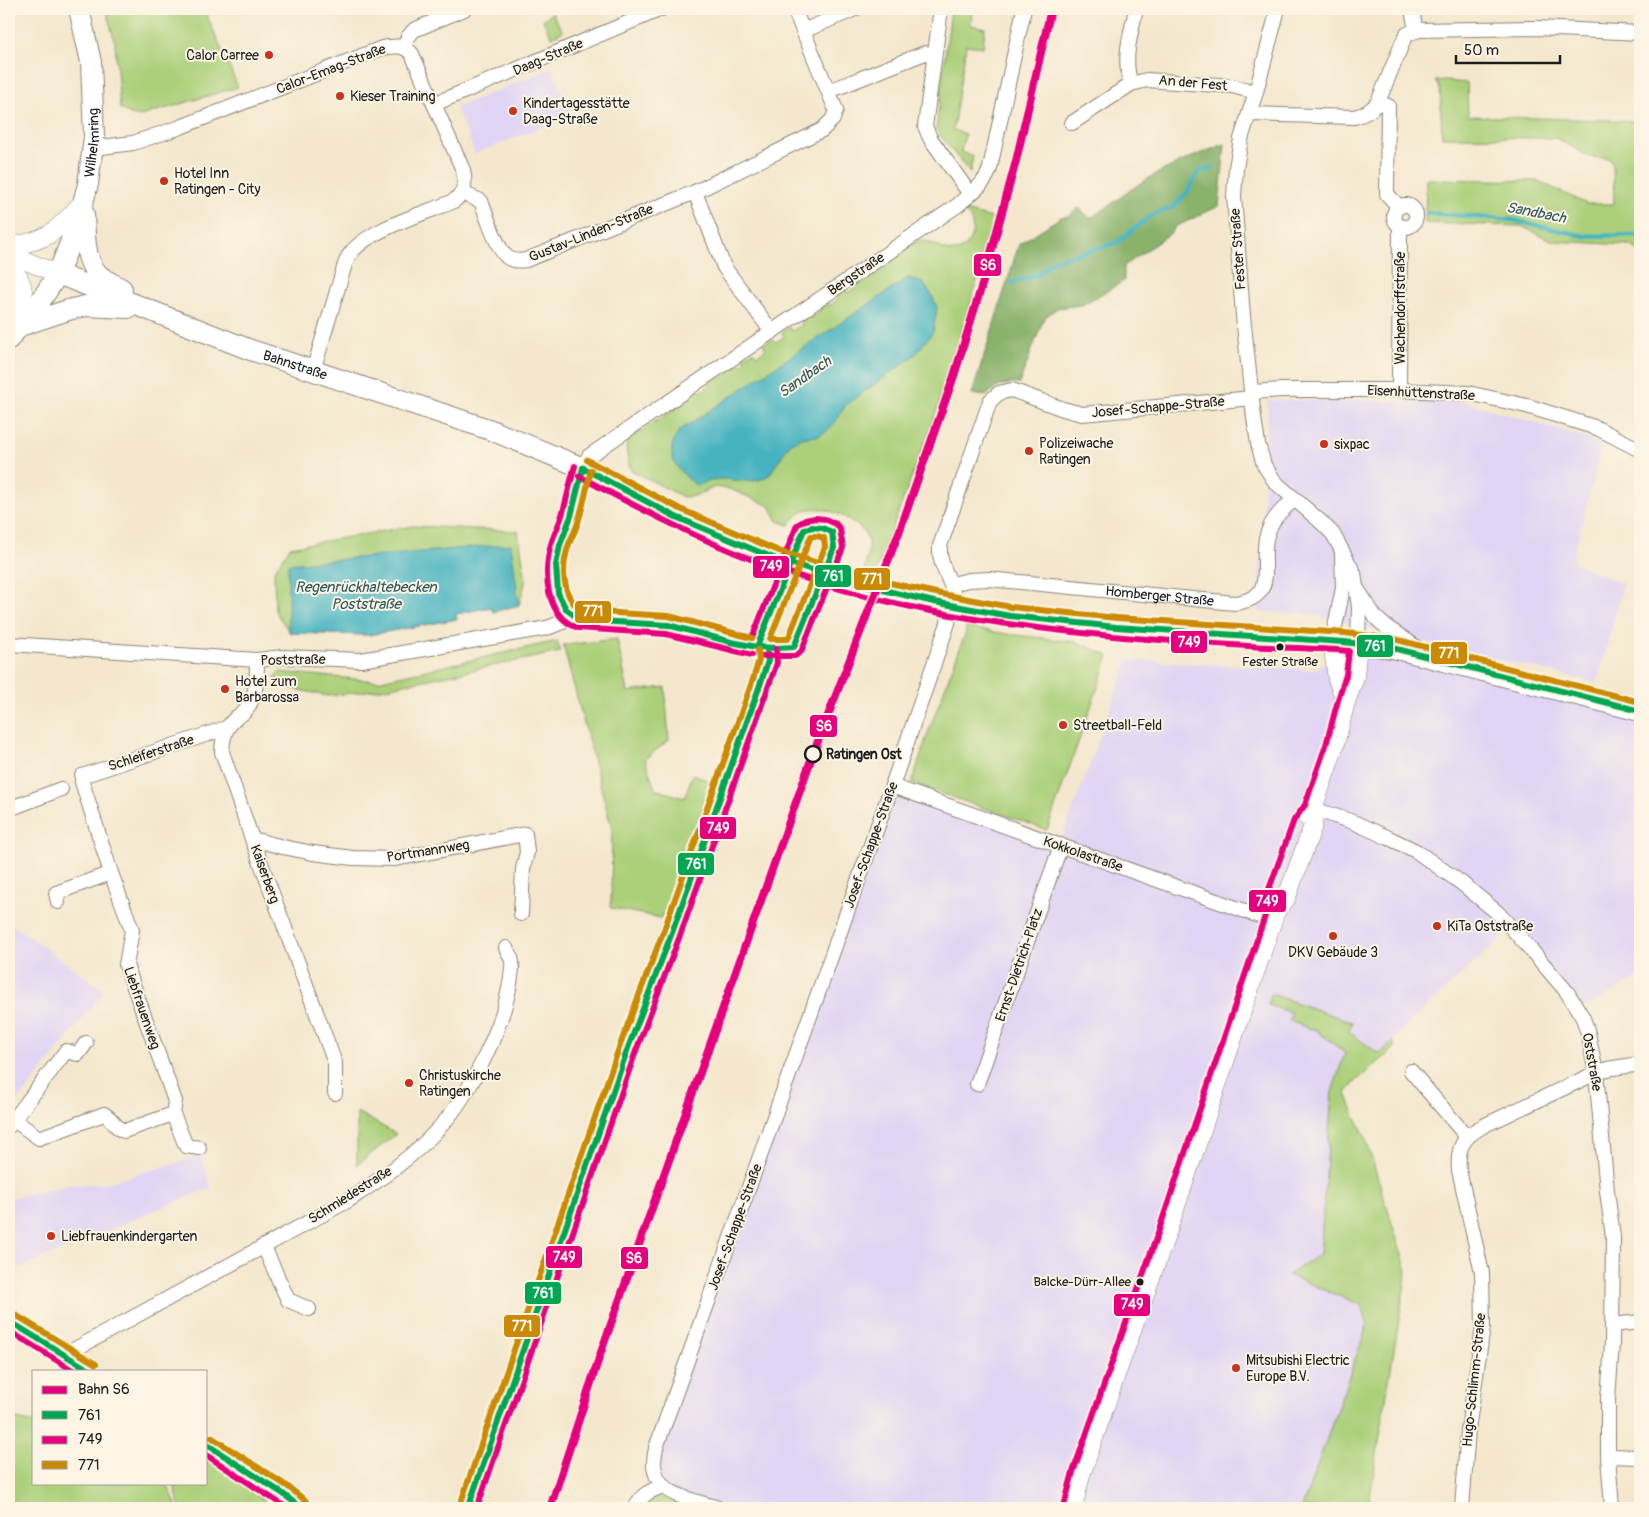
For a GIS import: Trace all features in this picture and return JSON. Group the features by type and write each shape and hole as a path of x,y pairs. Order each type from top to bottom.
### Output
{"main road":[{"name":"Wilhelmring","path":"14,332 41,300 58,274 77,225 88,184 94,148 91,62 79,9"},
{"path":"83,202 85,236 93,269 104,279 134,294 150,309"},
{"name":"Bahnstraße","path":"58,274 150,309 222,340 491,430 583,468"},
{"path":"14,332 68,310 85,306 150,309"},
{"path":"583,468 676,517 776,559 934,602 1010,616 1116,627 1332,641 1393,648 1640,711"}],"street":[{"path":"404,47 408,36 414,30 464,9"},
{"name":"Daag-Straße","path":"434,104 661,9"},
{"name":"Gustav-Linden-Straße","path":"462,192 481,201 501,250 507,257 521,261 695,192 822,130 829,125 836,110 794,9"},
{"path":"804,31 855,9"},
{"path":"941,9 925,126 930,138 970,194"},
{"name":"Bergstraße","path":"583,468 589,456 958,205 982,184 987,177 1024,9"},
{"path":"1131,84 1126,57 1136,9"},
{"name":"Fester Straße","path":"1278,9 1256,92 1241,139 1234,196 1243,316 1258,444 1264,466 1275,482 1333,534 1354,573 1359,607 1358,643"},
{"path":"1412,9 1416,30"},
{"path":"1249,114 1354,117 1365,114 1372,110 1378,102 1407,34 1416,30 1537,28 1640,33"},
{"name":"Calor-Emag-Straße","path":"94,148 133,143 178,128 382,48 399,46 404,47 412,54 463,170 465,182 462,192"},
{"path":"829,92 925,53 934,55"},
{"name":"An der Fest","path":"1072,123 1131,84 1148,80 1232,86 1256,92"},
{"name":"Wachendorffstraße","path":"1378,102 1388,106 1387,194 1399,207 1408,205 1414,209 1416,214 1413,224 1407,227 1400,226 1399,390"},
{"path":"313,371 343,271 348,257 355,248 362,241 377,232 450,202 462,192"},
{"path":"695,192 724,267 772,332"},
{"path":"9,246 26,244 45,238 59,228 83,202"},
{"name":"Bahnstraße","path":"9,254 58,274"},
{"path":"9,264 19,277 24,290 25,300 14,332"},
{"name":"Josef-Schappe-Straße","path":"663,1486 655,1472 656,1448 892,786 948,623 954,590 942,564 940,546 990,401 996,394 1012,390 1062,409 1082,414 1252,395"},
{"name":"Eisenhüttenstraße","path":"1252,395 1282,390 1399,390 1468,393 1527,406 1597,428 1640,450"},
{"path":"468,1508 628,1048 673,930 768,661 767,649 741,645 704,633 660,624 579,620 565,610 558,596 555,574 559,548 569,523 583,468"},
{"name":"Homberger Straße","path":"952,584 969,580 989,580 1234,603 1246,602 1260,592 1266,573 1267,533 1273,521 1295,499"},
{"path":"1342,551 1343,588 1332,641 1337,679 1346,702"},
{"name":"Fester Straße","path":"1357,588 1376,618 1430,656"},
{"name":"Poststraße","path":"9,644 260,660 282,657 361,660 546,628 563,622 572,614"},
{"path":"1073,1508 1081,1475 1168,1230 1275,916 1286,899 1313,826 1313,810 1334,748 1346,702 1356,677 1358,643"},
{"path":"226,728 246,711 253,698 260,660"},
{"name":"Schleiferstraße","path":"82,782 82,776 226,728"},
{"name":"Kaiserberg","path":"226,728 222,740 222,752 335,1063 335,1093"},
{"name":"Liebfrauenweg","path":"82,782 111,873 132,930 126,966 175,1101 173,1114 186,1146 199,1148"},
{"name":"Kokkolastraße","path":"892,786 1060,846 1275,916"},
{"path":"9,809 61,789"},
{"name":"Oststraße","path":"1313,810 1353,822 1416,851 1460,882 1498,913 1554,975 1576,1005 1588,1033 1596,1073 1613,1237 1612,1325 1608,1400 1608,1456 1612,1508"},
{"name":"Portmannweg","path":"252,838 313,853 353,858 395,859 525,834 527,852 523,869 521,914"},
{"name":"Ernst-Dietrich-Platz","path":"977,1084 1060,846"},
{"path":"58,902 56,893 111,873"},
{"name":"Schmiedestraße","path":"66,1354 348,1200 379,1181 417,1149 441,1126 458,1104 486,1056 510,985 512,962 506,948"},
{"path":"86,1043 78,1054 66,1051 11,1123 39,1138 104,1114 111,1118 120,1130 128,1130 173,1114"},
{"path":"1411,1071 1467,1137 1483,1126 1596,1073 1608,1069 1640,1064"},
{"name":"Hugo-Schlimm-Straße","path":"1462,1508 1468,1430 1483,1328 1482,1273 1458,1159 1460,1150 1467,1137"},
{"path":"264,1247 288,1300 310,1309"},
{"path":"9,1321 90,1370"},
{"path":"1612,1325 1640,1322"},
{"path":"208,1445 282,1493 301,1508"},
{"path":"1608,1456 1640,1457"},
{"path":"635,1508 648,1491 663,1486 678,1495 718,1508"}],"shaded area":[{"name":"Kindertagesstätte Daag-Straße","path":"552,68 571,115 475,154 456,107"},
{"path":"1268,400 1463,401 1602,443 1572,562 1623,584 1597,683 1311,614 1258,612"},
{"path":"1358,643 1640,711 1640,976 1587,1007 1576,1005 1512,928 1408,1024 1379,1054 1349,1031 1352,1022 1272,994 1268,1005 1292,1013 1289,1021 1317,1031 1345,1053 1332,1092 1320,1254 1288,1275 1361,1305 1367,1326 1302,1508 718,1508 663,1486 656,1448 892,786 1060,845 1128,660 1314,670"},
{"path":"9,922 104,991 9,1112"},
{"name":"Liebfrauenkindergarten","path":"200,1156 211,1187 9,1272 9,1200 12,1198 69,1185 104,1184"}],"green space":[{"path":"106,9 204,9 238,87 137,117 120,109 115,43"},
{"path":"951,9 972,9 971,25 985,28 983,47 966,45 953,130 965,134 961,152 973,156 970,173 936,130"},
{"path":"552,13 563,31 552,37 543,20"},
{"path":"1436,80 1467,83 1468,116 1640,121 1640,251 1629,245 1553,241 1521,226 1425,223 1426,179 1538,181 1587,204 1614,204 1613,164 1609,158 1590,157 1556,138 1442,137 1440,89"},
{"path":"1225,144 1219,206 1175,227 1172,232 1124,266 1124,281 1082,305 1057,308 1044,318 1019,384 1001,386 986,396 972,394 1019,244 1061,217 1068,216 1079,208 1090,218 1137,185 1184,161"},
{"path":"964,211 996,219 941,399 875,574 864,570 868,548 866,535 849,520 833,512 818,509 804,511 793,519 789,525 778,521 770,506 730,489 715,487 694,496 683,497 631,470 626,450 628,439 690,399 687,395 697,389 700,392 711,385 709,381 717,376 720,379 729,372 727,368 735,363 738,366 746,361 744,357 753,351 757,355 766,349 763,344 773,339 776,342 784,337 782,332 789,327 792,331 802,324 800,320 808,315 811,318 820,312 818,308 826,301 829,306 838,299 836,295 844,289 848,293 856,287 855,283 862,278 865,281 875,275 873,271 880,266 882,270 892,263 889,259 907,246 915,242 924,241 949,251 954,251 966,246 971,239 972,223"},
{"name":"Regenrückhaltebecken Poststraße","path":"413,526 518,531 526,580 519,605 493,612 491,607 456,614 457,619 369,635 290,633 275,611 274,571 290,547"},
{"path":"966,627 1077,642 1109,656 1047,830 912,783 928,733 966,632"},
{"path":"617,639 628,692 665,687 669,740 645,759 655,789 684,798 693,774 716,784 661,918 611,908 612,829 563,645"},
{"path":"557,641 560,652 381,689 328,696 285,687 277,682 275,677 279,672 377,681"},
{"path":"1271,994 1352,1022 1349,1032 1379,1054 1394,1042 1394,1049 1356,1081 1346,1093 1364,1134 1407,1271 1368,1508 1302,1508 1367,1326 1361,1305 1288,1275 1320,1254 1332,1092 1345,1053 1317,1031 1289,1021 1292,1013 1268,1005"},
{"path":"357,1112 396,1134 357,1165"},
{"path":"9,1417 32,1423 32,1484 167,1484 177,1508 9,1508"},
{"path":"208,1460 250,1486 271,1508 180,1508 174,1484 208,1484"},
{"path":"663,1486 718,1508 635,1508"}],"water":[{"path":"908,278 922,282 932,295 937,308 933,332 915,355 846,405 834,424 827,431 818,436 801,438 790,444 769,475 757,480 718,479 697,486 679,469 672,452 673,444 679,431"},
{"name":"Regenrückhaltebecken Poststraße","path":"511,544 519,605 493,612 491,607 456,614 457,619 369,635 290,633 288,626 288,564"}],"waterway":[{"name":"Sandbach","path":"1012,283 1037,275 1053,261 1116,243 1152,215 1174,207 1189,190 1198,172 1213,168"},
{"name":"Sandbach","path":"1427,213 1513,220 1584,236 1640,235"}],"rail line":[{"name":"S6","path":"550,1508 601,1352 813,754 900,530 954,376 985,275 1016,161 1051,9"}],"transit line":[{"name":"771","path":"587,460 680,509 779,551 868,578 1011,607 1117,618 1345,633 1394,639 1640,702"},
{"name":"749","path":"575,466 562,515 552,540 547,568 549,592 559,614 567,622 578,628 666,634 752,655"},
{"name":"761","path":"583,468 676,517 776,559 866,586 934,602 1010,616 1116,627 1344,642 1393,648 1640,711"},
{"name":"761","path":"583,468 571,516 560,545 556,565 558,593 566,609 580,620 668,625 757,647"},
{"name":"771","path":"591,470 578,522 566,553 565,581 570,597 575,605 582,611 669,616 752,638"},
{"name":"749","path":"579,476 662,520 748,558 805,578 892,603 981,620 1081,633 1181,642 1349,651 1346,675 1326,745 1305,805 1294,820 1268,892 1267,910 1160,1227 1073,1472 1064,1506"},
{"name":"749","path":"752,638 797,525 805,520 815,518 825,519 836,524 840,529 843,548 801,652 795,656 760,656"},
{"name":"761","path":"812,527 832,532 834,548 794,647 757,647 804,530 812,527"},
{"name":"771","path":"811,536 824,538 825,547 788,639 770,639 811,536"},
{"name":"749","path":"477,1508 636,1051 681,933 777,663 776,648"},
{"name":"761","path":"468,1508 628,1048 673,930 761,682 768,661 767,649"},
{"name":"771","path":"460,1505 620,1045 665,927 753,679 759,660 758,650"},
{"name":"771","path":"14,1314 96,1364"},
{"name":"761","path":"9,1321 89,1370"},
{"name":"749","path":"9,1331 72,1370"},
{"name":"771","path":"211,1437 287,1486 306,1501"},
{"name":"761","path":"208,1445 282,1493 301,1508"},
{"name":"749","path":"208,1456 287,1508"}],"place":[{"name":"Calor Carree","path":"269,55"},
{"name":"Kieser Training","path":"340,96"},
{"name":"Kindertagesstätte Daag-Straße","path":"513,111"},
{"name":"Hotel Inn Ratingen - City","path":"164,181"},
{"name":"sixpac","path":"1324,444"},
{"name":"Polizeiwache Ratingen","path":"1029,451"},
{"name":"Fester Straße","path":"1280,647"},
{"name":"Hotel zum Barbarossa","path":"225,689"},
{"name":"Streetball-Feld","path":"1063,725"},
{"name":"Ratingen Ost","path":"813,754"},
{"name":"KiTa Oststraße","path":"1437,926"},
{"name":"DKV Gebäude 3","path":"1333,936"},
{"name":"Christuskirche Ratingen","path":"409,1083"},
{"name":"Liebfrauenkindergarten","path":"51,1236"},
{"name":"Balcke-Dürr-Allee","path":"1140,1282"},
{"name":"Mitsubishi Electric Europe B.V.","path":"1236,1368"}]}
